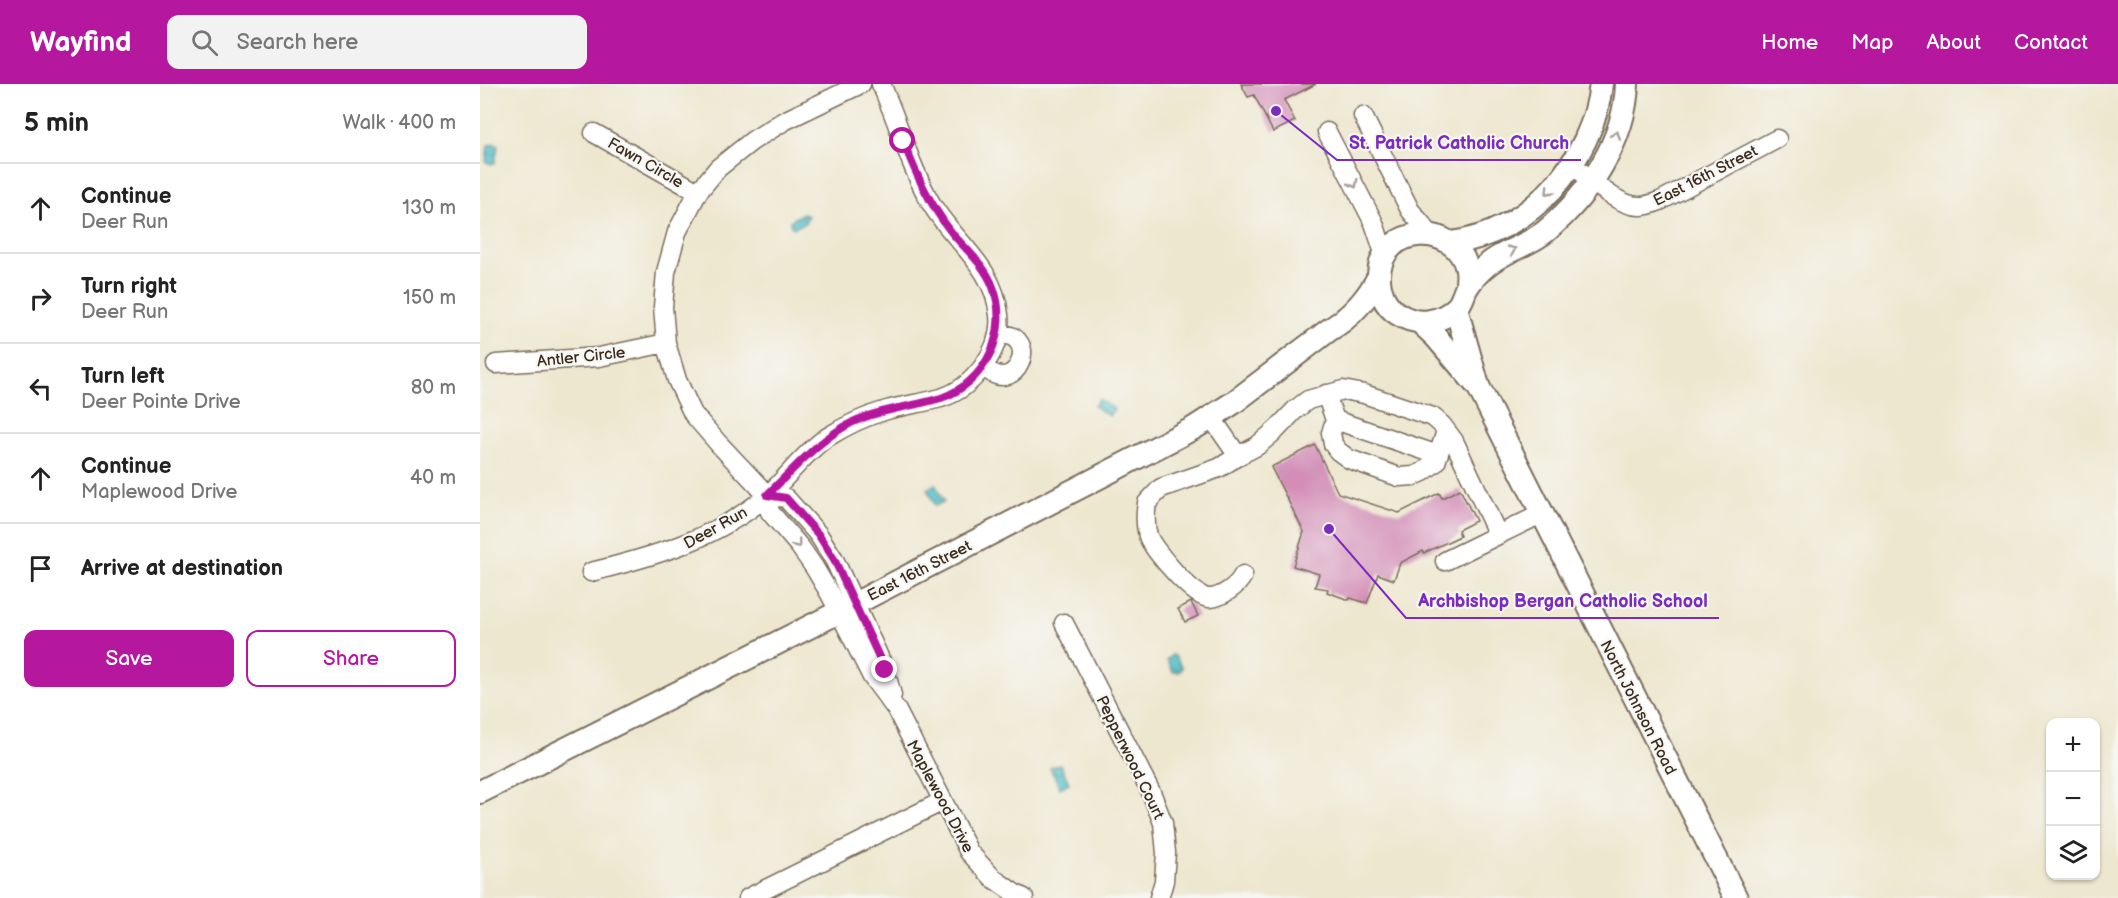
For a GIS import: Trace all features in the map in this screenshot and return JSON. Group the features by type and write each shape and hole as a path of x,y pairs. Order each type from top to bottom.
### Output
{"main road":[{"path":"1451,243 1468,241 1510,222 1535,206 1573,165 1590,125 1600,84"},
{"path":"1467,287 1488,264 1546,231 1593,182 1611,148 1623,117 1628,84"},
{"path":"1430,234 1451,243 1462,255 1467,270 1467,287 1456,308 1440,319 1419,322 1408,320 1395,312 1381,293 1382,266 1393,245 1408,236 1430,234"},
{"name":"East 16th Street","path":"1342,323 1372,290 1382,266"},
{"name":"North Johnson Road","path":"1456,308 1478,386 1736,898"},
{"name":"East 16th Street","path":"480,792 846,608 1146,453 1233,403 1329,330 1342,323 1395,312"},
{"name":"North Johnson Road","path":"1419,322 1436,337 1478,386"}],"street":[{"path":"767,495 693,414 677,380 666,343 663,307 666,272 677,232 698,192 718,168 752,141 784,121 861,84"},
{"name":"Deer Run","path":"591,572 653,556 690,543 727,524 767,495 824,439 854,422 886,410 942,398 965,385 984,366 998,334 999,316 993,288 980,263 953,234 933,206 916,174 881,84"},
{"path":"1362,116 1410,210 1430,234"},
{"path":"1327,132 1374,223 1382,266"},
{"name":"Fawn Circle","path":"594,133 698,192"},
{"name":"East 16th Street","path":"1573,165 1593,182 1629,205 1642,206 1660,201 1778,138"},
{"path":"984,366 994,375 1008,375 1019,366 1022,360 1021,346 1017,341 1005,334 998,334"},
{"name":"Antler Circle","path":"496,364 599,357 666,343"},
{"path":"1243,575 1239,582 1225,592 1210,598 1203,597 1156,551 1149,537 1147,503 1161,488 1220,468 1257,446 1294,410 1308,400 1343,390 1364,394 1433,417 1454,441 1498,536"},
{"path":"1326,394 1335,420 1331,433 1333,444 1338,452 1348,459 1399,477 1407,478 1424,472 1436,462 1446,430"},
{"path":"1211,417 1238,456"},
{"path":"1335,420 1438,455"},
{"name":"Maplewood Drive","path":"767,495 786,498 818,534 838,567 846,608 885,670 896,709 969,852 993,878 1024,898"},
{"path":"1445,561 1541,514"},
{"name":"Pepperwood Court","path":"1064,623 1151,792 1163,823 1166,853 1164,881 1159,898"},
{"path":"748,898 775,892 943,801"}],"water":[{"path":"494,143 498,146 495,163 491,164 486,162 488,145"},
{"path":"803,213 808,216 805,223 794,228 791,226 790,221"},
{"path":"1099,399 1114,409 1109,416 1094,406"},
{"path":"935,484 944,502 935,506 927,489"},
{"path":"1172,655 1176,657 1182,668 1178,672 1173,672 1167,660"},
{"path":"1060,764 1069,783 1060,788 1050,768"}],"building":[{"path":"1241,84 1316,84 1284,100 1295,121 1273,132 1254,95 1248,97"},
{"path":"1315,445 1338,493 1399,513 1439,493 1442,498 1460,489 1476,521 1458,530 1460,536 1400,563 1394,580 1378,574 1367,603 1350,598 1349,600 1327,592 1328,589 1315,587 1319,574 1293,566 1304,532 1271,467"},
{"path":"1191,602 1198,616 1185,622 1178,609"}],"place":[{"name":"St. Patrick Catholic Church","path":"1276,111"},
{"name":"Archbishop Bergan Catholic School","path":"1329,529"}],"route":[{"path":"885,670 846,583 818,534 786,498 767,495 824,439 854,422 886,410 942,398 965,385 984,366 992,352 998,334 999,316 993,288 980,263 953,234 933,206 916,174 903,141"}]}
